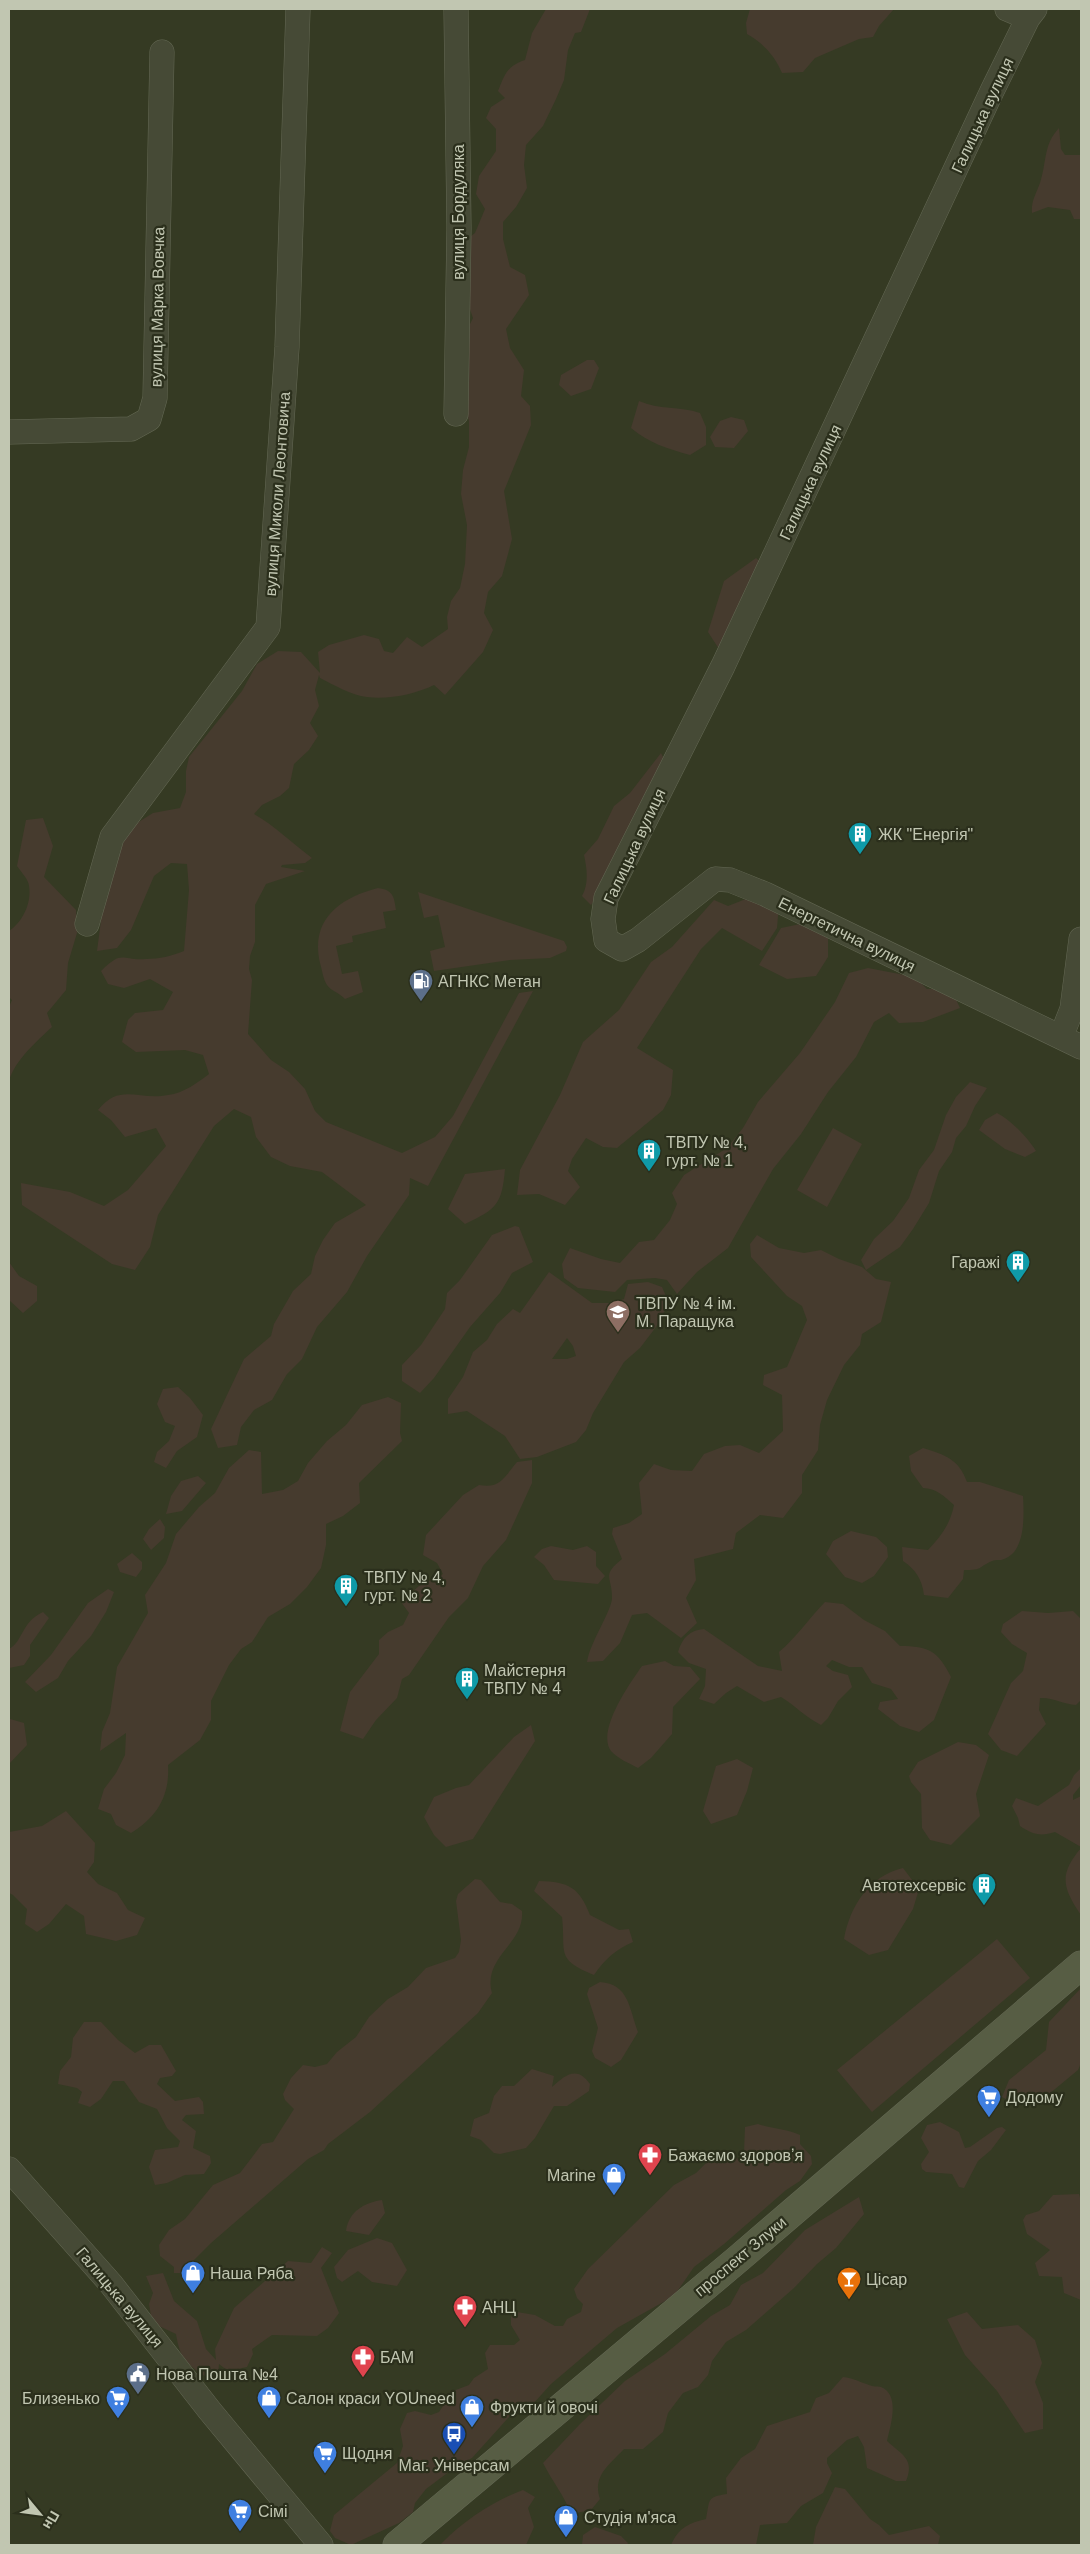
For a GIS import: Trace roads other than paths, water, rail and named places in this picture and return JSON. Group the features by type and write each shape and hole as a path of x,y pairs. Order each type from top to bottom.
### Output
{"main road":[{"name":"проспект Злуки","path":"397,2545 738,2259 1081,1964"}],"street":[{"name":"вулиця Миколи Леонтовича","path":"87,924 112,837 268,627 287,347 298,9"},
{"name":"вулиця Бордуляка","path":"456,9 459,228 456,414"},
{"path":"1007,9 1032,13"},
{"name":"Галицька вулиця","path":"622,948 606,940 603,919 606,898 723,666 1032,13"},
{"name":"вулиця Марка Вовчка","path":"9,432 131,429 149,419 155,398 162,52"},
{"name":"Енергетична вулиця","path":"622,948 638,940 714,879 730,880 784,903 1071,1042"},
{"path":"1071,1042 1072,1009 1081,939"},
{"name":"Галицька вулиця","path":"9,2169 111,2284 210,2410 321,2545"}],"place":[{"name":"ЖК \"Енергія\"","path":"860,855"},
{"name":"АГНКС Метан","path":"421,1002"},
{"name":"ТВПУ № 4, гурт. № 1","path":"649,1172"},
{"name":"Гаражі","path":"1018,1283"},
{"name":"ТВПУ № 4 ім. М. Паращука","path":"618,1333"},
{"name":"ТВПУ № 4, гурт. № 2","path":"346,1607"},
{"name":"Майстерня ТВПУ № 4","path":"467,1700"},
{"name":"Автотехсервіс","path":"984,1906"},
{"name":"Додому","path":"989,2118"},
{"name":"Бажаємо здоровʼя","path":"650,2176"},
{"name":"Marine","path":"614,2196"},
{"name":"Наша Ряба","path":"193,2294"},
{"name":"Цісар","path":"849,2300"},
{"name":"АНЦ","path":"465,2328"},
{"name":"БАМ","path":"363,2378"},
{"name":"Нова Пошта №4","path":"138,2395"},
{"name":"Близенько","path":"118,2419"},
{"name":"Салон краси YOUneed","path":"269,2419"},
{"name":"Фрукти й овочі","path":"472,2428"},
{"name":"Маг. Універсам","path":"454,2455"},
{"name":"Щодня","path":"325,2474"},
{"name":"Сімі","path":"240,2532"},
{"name":"Студія м'яса","path":"566,2538"}]}
